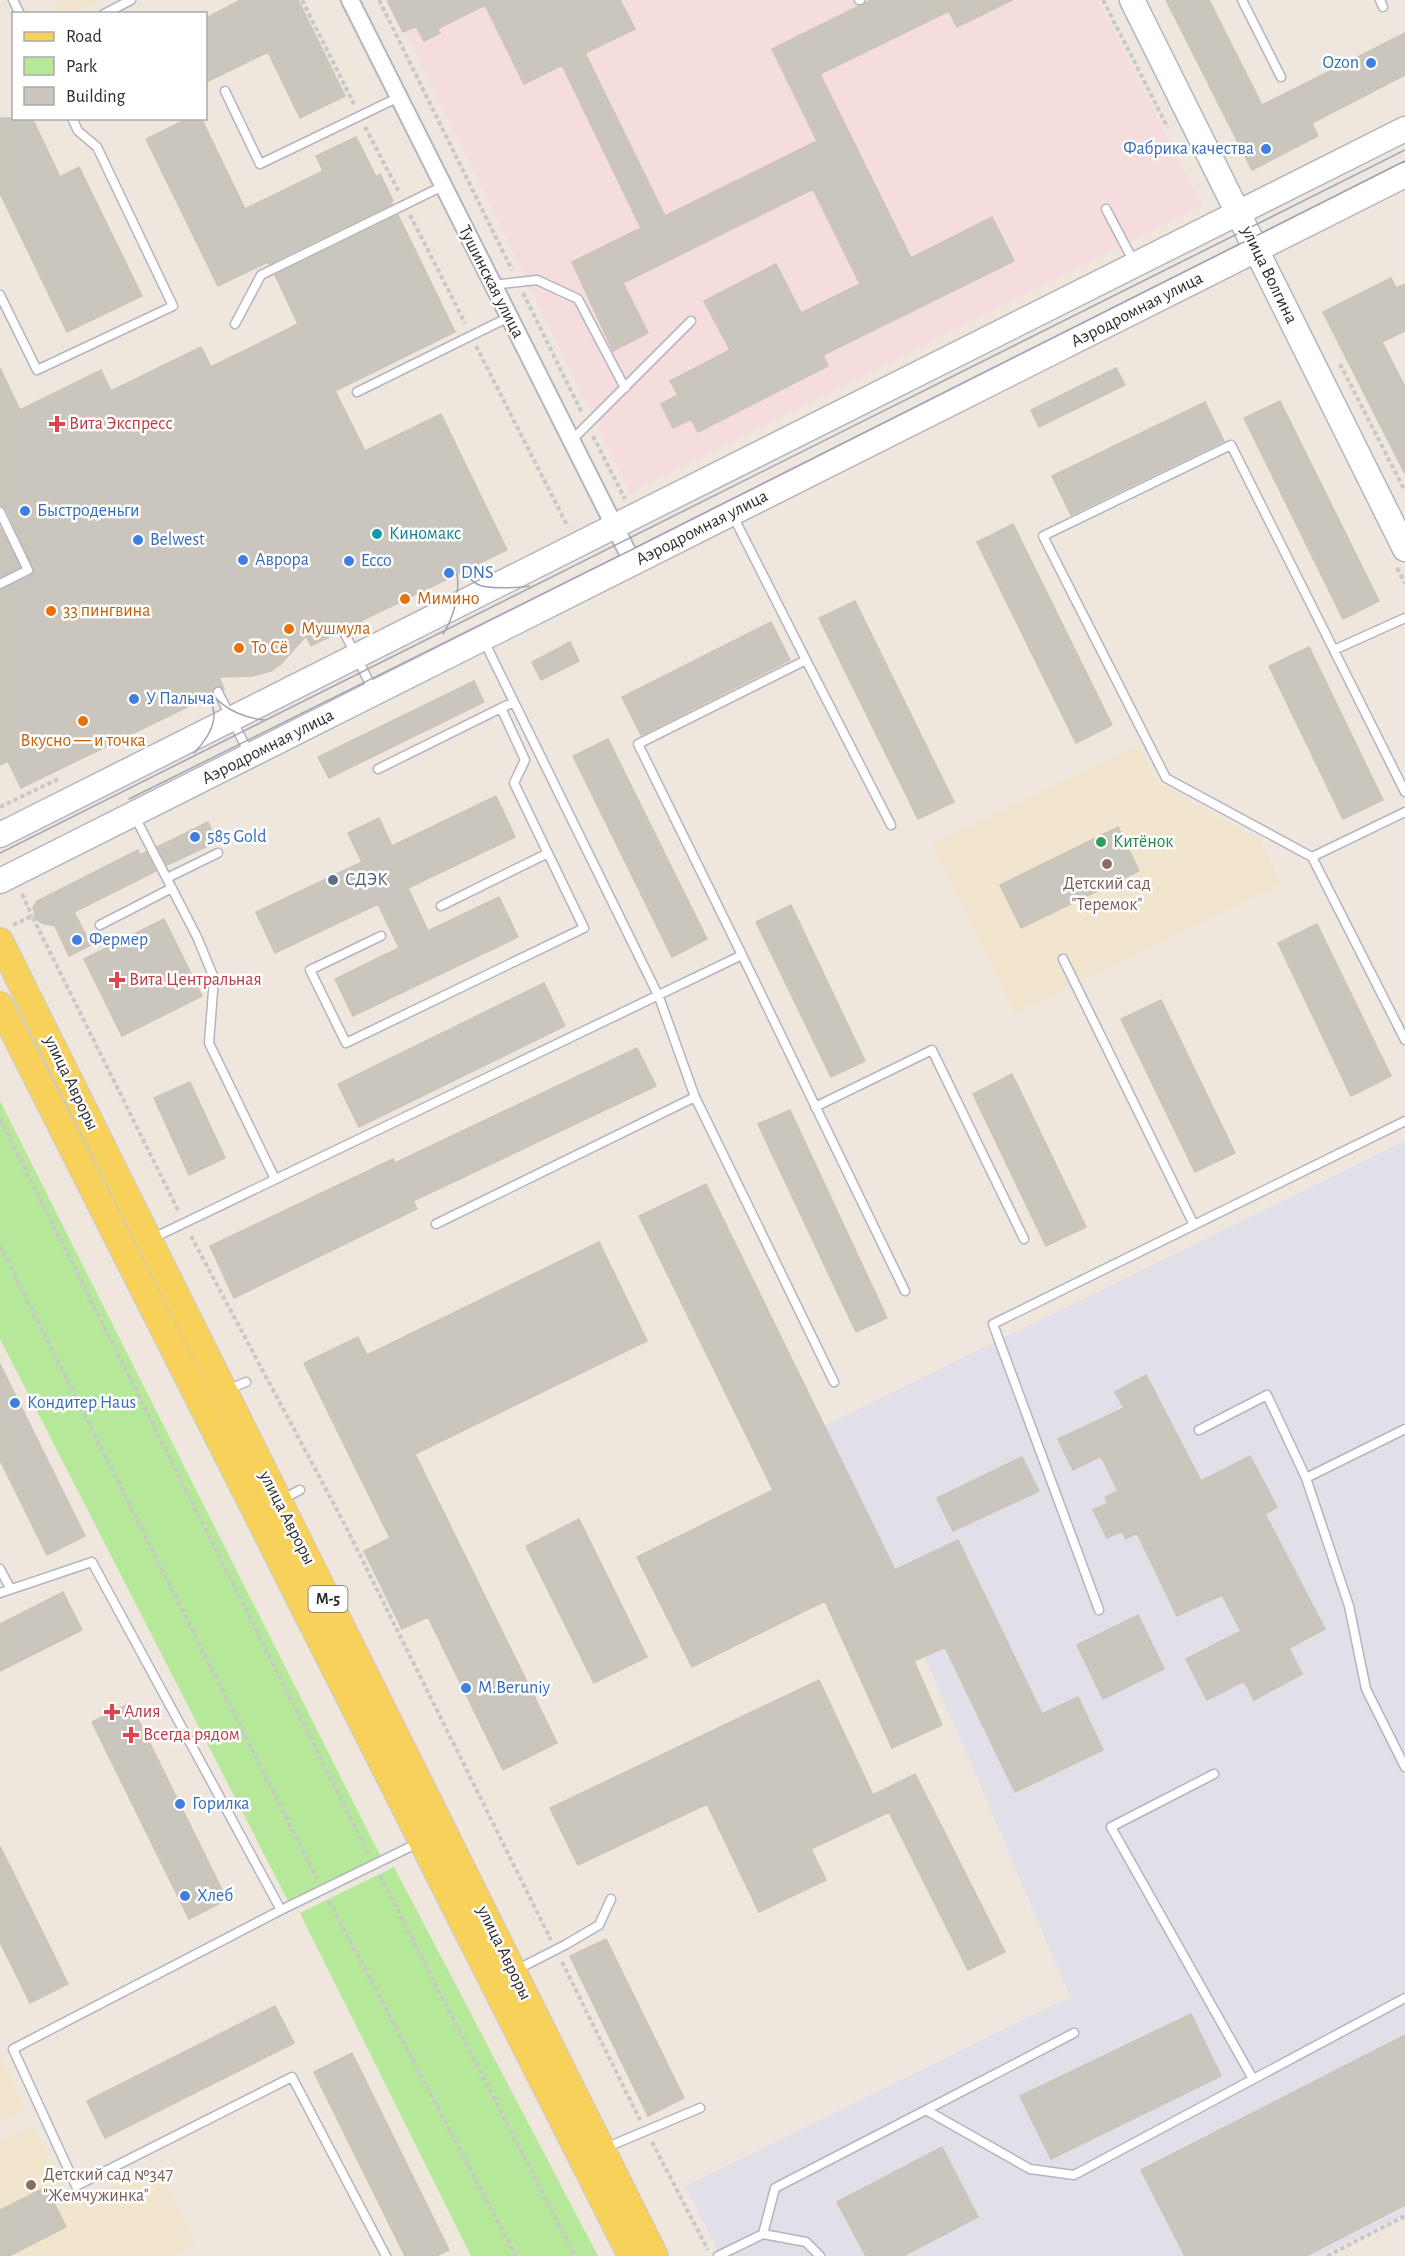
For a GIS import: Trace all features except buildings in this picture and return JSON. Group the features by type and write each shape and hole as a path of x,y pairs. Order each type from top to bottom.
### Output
{"main road":[{"name":"улица Волгина","path":"1132,0 1405,549"},
{"path":"0,835 1405,129"},
{"name":"Аэродромная улица","path":"0,881 1405,175"},
{"name":"улица Авроры","path":"5,934 149,1240 235,1387 289,1495 513,1971 655,2256"},
{"name":"улица Авроры","path":"0,1005 631,2256"}],"street":[{"name":"Тушинская улица","path":"350,0 633,563"}],"lane":[{"path":"108,12 131,0"},
{"path":"1242,0 1281,77"},
{"path":"225,91 260,164 399,97"},
{"path":"0,295 37,370 172,306 97,147 78,131 73,120"},
{"path":"235,324 261,275 443,186"},
{"path":"1106,209 1136,264"},
{"path":"493,285 537,280 578,299 625,388"},
{"path":"357,392 509,317"},
{"path":"571,442 691,321"},
{"path":"1405,792 1232,445 1043,536 1166,778 1312,857 1405,1040"},
{"path":"0,512 28,570 0,584"},
{"path":"732,514 891,825"},
{"path":"1334,651 1405,618"},
{"path":"343,630 375,693"},
{"path":"483,639 659,997 695,1097 834,1382"},
{"path":"806,660 638,744 905,1291"},
{"path":"218,692 250,756"},
{"path":"378,770 514,702"},
{"path":"381,936 310,970 346,1043 584,928 514,783 525,760 501,708"},
{"path":"1312,857 1405,812"},
{"path":"134,814 197,937 214,978 209,1043 275,1179"},
{"path":"166,878 218,853"},
{"path":"441,906 548,853"},
{"path":"100,925 172,888"},
{"path":"149,1240 659,997 742,955"},
{"path":"1063,959 1194,1225"},
{"path":"815,1107 932,1050 1024,1239"},
{"path":"436,1224 695,1097"},
{"path":"1100,1610 993,1324 1405,1121"},
{"path":"1199,1430 1267,1395 1306,1479 1349,1606 1366,1689 1405,1767"},
{"path":"1306,1479 1405,1429"},
{"path":"0,1593 92,1562 281,1910"},
{"path":"0,1569 10,1588"},
{"path":"1214,1774 1111,1827 1253,2079"},
{"path":"386,2256 292,2077 76,2186 13,2049 281,1910 422,1841"},
{"path":"513,1971 599,1924 611,1899"},
{"path":"926,2110 1030,2169 1074,2175 1405,1998"},
{"path":"763,2234 775,2188 1074,2033"},
{"path":"602,2150 700,2108"},
{"path":"718,2256 763,2234 806,2242 820,2256"}],"path":[{"path":"302,0 569,530"},
{"path":"379,0 627,502"},
{"path":"1103,0 1171,133"},
{"path":"5,934 32,916 184,1224 243,1330 345,1525 555,1950 711,2256"},
{"path":"0,1119 374,1865 575,2256"},
{"path":"0,1246 323,1890 516,2256"},
{"path":"1327,2256 1405,2216"}],"shaded area":[{"path":"55,0 100,0 75,12 60,12"},
{"path":"390,0 1098,0 1203,206 630,493"},
{"name":"Детский сад \"Теремок\"","path":"1138,745 1158,783 1260,840 1281,884 1015,1013 933,844"},
{"path":"1405,1141 1405,2214 1320,2256 720,2256 686,2186 1070,1997 824,1426"},
{"path":"0,2057 25,2109 0,2121"},
{"name":"Детский сад №347 \"Жемчужинка\"","path":"33,2126 73,2205 155,2164 195,2244 170,2256 0,2256 0,2143"}],"green space":[{"path":"0,1101 381,1857 289,1903 0,1339"},
{"path":"394,1867 598,2256 471,2256 300,1913"}],"tram line":[{"path":"0,853 1405,150"},
{"path":"129,799 1405,161"},
{"path":"465,571 472,581 483,586 503,588 529,586"},
{"path":"443,634 455,605 458,589 457,574"},
{"path":"213,695 237,713 266,720"},
{"path":"194,753 204,741 214,720 210,696"}],"place":[{"name":"Ozon","path":"1371,63"},
{"name":"Фабрика качества","path":"1266,149"},
{"name":"Вита Экспресс","path":"57,424"},
{"name":"Быстроденьги","path":"25,511"},
{"name":"Киномакс","path":"377,534"},
{"name":"Belwest","path":"138,540"},
{"name":"Аврора","path":"243,560"},
{"name":"Ecco","path":"349,561"},
{"name":"DNS","path":"449,573"},
{"name":"Мимино","path":"405,599"},
{"name":"33 пингвина","path":"51,611"},
{"name":"Мушмула","path":"289,629"},
{"name":"То Сё","path":"239,648"},
{"name":"У Палыча","path":"134,699"},
{"name":"Вкусно — и точка","path":"83,721"},
{"name":"585 Gold","path":"195,837"},
{"name":"Китёнок","path":"1101,842"},
{"name":"Детский сад \"Теремок\"","path":"1107,864"},
{"name":"СДЭК","path":"333,880"},
{"name":"Фермер","path":"77,940"},
{"name":"Вита Центральная","path":"117,980"},
{"name":"Кондитер Haus","path":"15,1403"},
{"name":"M.Beruniy","path":"466,1688"},
{"name":"Алия","path":"112,1712"},
{"name":"Всегда рядом","path":"131,1735"},
{"name":"Горилка","path":"180,1804"},
{"name":"Хлеб","path":"185,1896"},
{"name":"Детский сад №347 \"Жемчужинка\"","path":"31,2185"}]}
